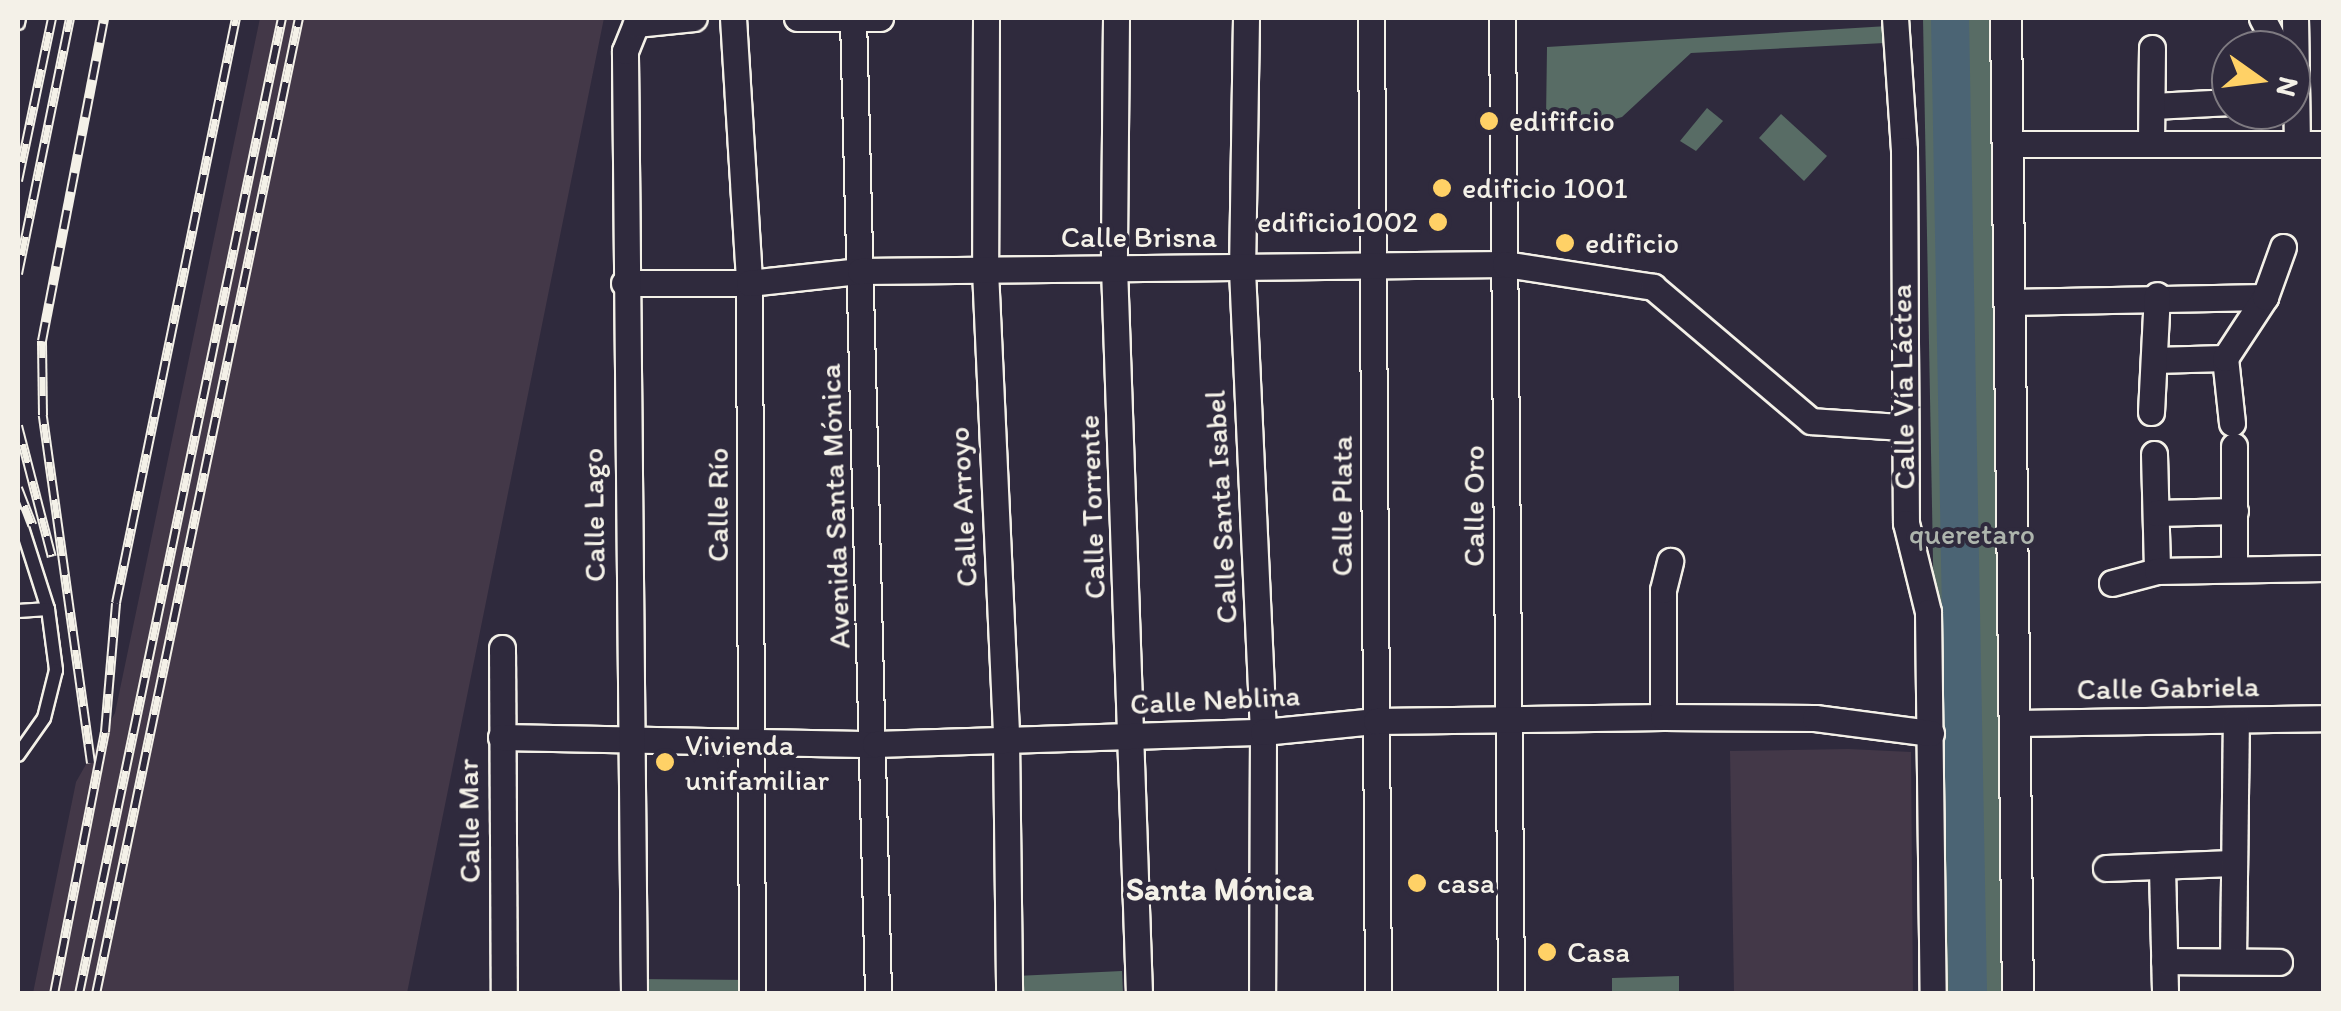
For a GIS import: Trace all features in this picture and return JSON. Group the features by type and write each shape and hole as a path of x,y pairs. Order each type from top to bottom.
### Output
{"street":[{"name":"Calle Lago","path":"634,994 624,283 629,37 636,24 694,18"},
{"name":"Calle Río","path":"733,18 749,284 752,994"},
{"path":"798,18 880,18"},
{"name":"Calle Arroyo","path":"986,18 985,270 1006,738 1009,994"},
{"name":"Calle Torrente","path":"1116,18 1114,267 1134,737 1139,994"},
{"name":"Calle Santa Isabel","path":"1246,18 1242,270 1264,732 1262,994"},
{"name":"Calle Plata","path":"1371,18 1378,994"},
{"name":"Calle Oro","path":"1502,18 1511,994"},
{"name":"Calle Vía Láctea","path":"1894,18 1904,150 1902,427 1906,522 1928,612 1933,994"},
{"path":"2006,18 2011,144 2009,302 2018,994"},
{"name":"Avenida Santa Mónica","path":"853,19 876,744 878,994"},
{"path":"2151,143 2152,48"},
{"path":"2153,106 2211,103"},
{"path":"2295,130 2296,144"},
{"path":"2011,144 2324,144"},
{"path":"2234,569 2233,435 2225,358 2264,297 2283,246"},
{"name":"Calle Brisna","path":"624,283 749,284 860,270 1242,270 1505,264 1653,287 1811,421 1902,427"},
{"path":"2009,302 2157,295 2264,297"},
{"path":"2151,412 2157,295"},
{"path":"2154,360 2225,358"},
{"path":"2154,454 2157,570"},
{"path":"2156,513 2235,511"},
{"path":"1662,717 1663,590 1670,561"},
{"path":"2112,583 2157,570 2324,568"},
{"name":"Calle Mar","path":"502,648 504,994"},
{"name":"Calle Neblina","path":"501,738 876,744 1264,732 1376,720 1662,717 1815,718 1931,733"},
{"name":"Calle Gabriela","path":"2014,723 2324,718"},
{"path":"2233,960 2236,720"},
{"path":"2106,868 2232,863"},
{"path":"2162,868 2165,994"},
{"path":"2164,960 2278,962"}],"lane":[{"path":"18,515 48,608 55,693 18,755"},
{"path":"18,611 48,608"}],"shaded area":[{"path":"260,18 604,18 407,993 33,993 76,782 115,713"},
{"path":"1730,751 1911,752 1913,993 1734,993"}],"green space":[{"name":"queretaro","path":"1923,18 1994,18 2018,993 1941,993"},
{"path":"1904,25 1904,42 1691,53 1622,117 1597,124 1546,119 1547,47"},
{"path":"1707,108 1723,121 1696,151 1680,141"},
{"path":"1781,114 1827,156 1804,181 1759,138"},
{"path":"1122,971 1123,993 1016,993 1016,976"},
{"path":"1679,976 1679,993 1612,993 1612,978"},
{"path":"634,979 752,980 752,993 634,993"}],"waterway":[{"path":"1950,18 1968,994"}],"railway":[{"path":"18,181 52,18"},
{"path":"18,274 70,18"},
{"path":"91,763 43,415 42,341 104,18"},
{"path":"54,994 105,732 116,603 236,18"},
{"path":"79,994 282,18"},
{"path":"96,994 299,18"},
{"path":"18,426 52,557"},
{"path":"18,488 32,525"}],"place":[{"name":"edififcio","path":"1489,121"},
{"name":"edificio 1001","path":"1442,188"},
{"name":"edificio1002","path":"1438,222"},
{"name":"edificio","path":"1565,243"},
{"name":"Vivienda unifamiliar","path":"665,762"},
{"name":"casa","path":"1417,883"},
{"name":"Casa","path":"1547,952"}],"district":[{"name":"Santa Mónica","path":"1220,889"}]}
